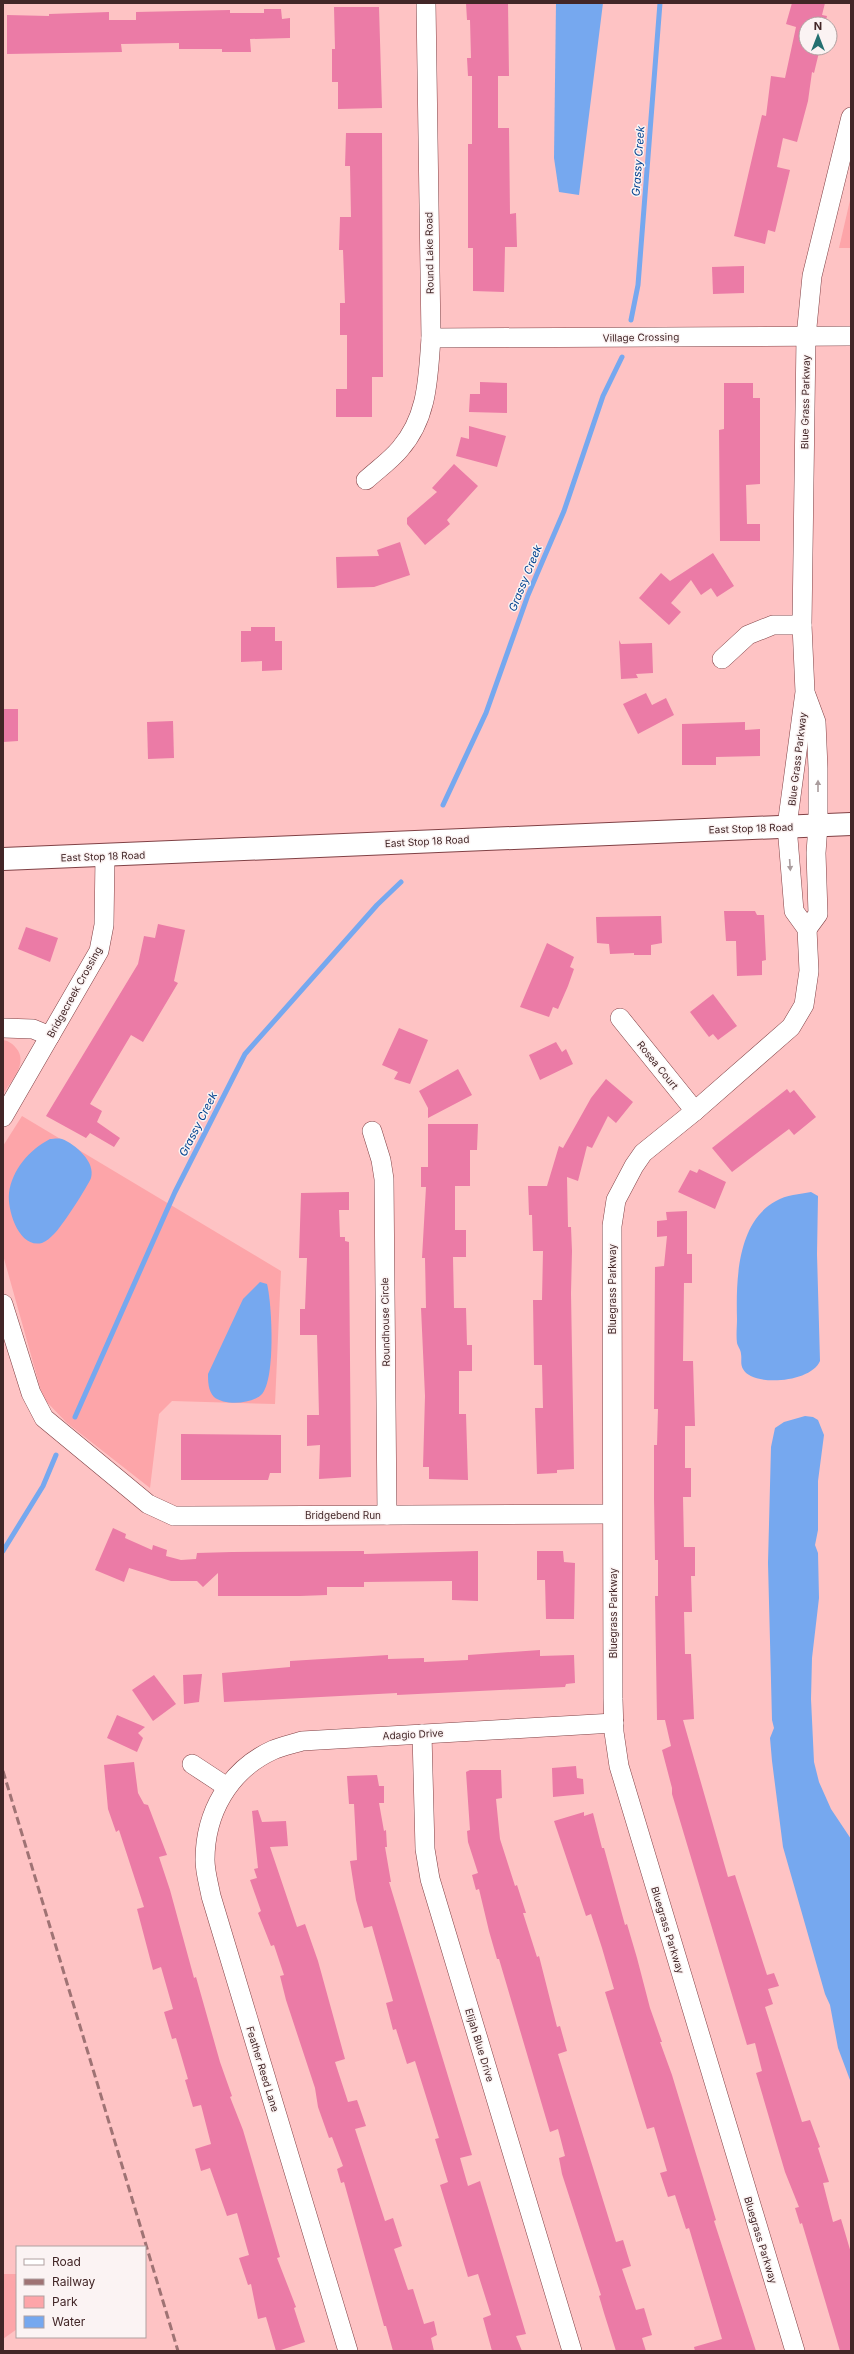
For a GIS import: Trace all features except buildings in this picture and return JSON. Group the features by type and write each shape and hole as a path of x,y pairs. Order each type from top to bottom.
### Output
{"street":[{"name":"Round Lake Road","path":"366,480 400,449 418,422 427,394 431,338 426,3"},
{"name":"Blue Grass Parkway","path":"787,826 805,692 802,625 806,337 812,276 851,117"},
{"name":"Village Crossing","path":"431,338 851,336"},
{"path":"722,659 748,635 773,625 802,625"},
{"name":"Blue Grass Parkway","path":"805,692 816,722 818,825"},
{"name":"East Stop 18 Road","path":"3,859 105,857 851,824"},
{"path":"787,826 794,911 807,929 818,914 816,852 818,825"},
{"name":"Bridgecreek Crossing","path":"3,1117 99,952 103,939 105,857"},
{"name":"Bluegrass Parkway","path":"795,2351 622,1779 614,1723 612,1514 613,1214 625,1182 643,1154 695,1111 791,1026 804,1005 809,971 807,929"},
{"name":"Rosea Court","path":"620,1018 695,1111"},
{"path":"3,1028 33,1029 50,1036"},
{"name":"Roundhouse Circle","path":"372,1131 381,1160 384,1179 387,1515"},
{"name":"Bridgebend Run","path":"3,1304 36,1407 44,1418 148,1504 174,1516 612,1514"},
{"name":"Adagio Drive","path":"227,1787 247,1765 273,1750 302,1741 614,1723"},
{"name":"Elijah Blue Drive","path":"422,1734 425,1848 430,1879 572,2351"},
{"path":"192,1764 227,1787"},
{"name":"Feather Reed Lane","path":"227,1787 214,1814 206,1844 205,1862 211,1896 348,2351"}],"green space":[{"path":"851,196 851,248 839,248"},
{"path":"3,1040 9,1042 15,1047 20,1054 21,1060 20,1066 14,1078 3,1094"},
{"path":"22,1116 281,1271 275,1404 172,1401 159,1414 150,1488 67,1423 43,1398 3,1255 3,1146"},
{"path":"3,2274 16,2274 16,2330 3,2339"}],"water":[{"path":"556,3 603,3 579,195 559,192 554,158"},
{"path":"50,1139 62,1139 73,1145 83,1154 92,1172 91,1178 85,1189 57,1230 51,1237 42,1243 34,1243 27,1240 16,1227 10,1209 9,1193 14,1176 23,1162 35,1149"},
{"path":"811,1192 818,1196 817,1254 820,1361 814,1368 805,1374 794,1378 769,1380 758,1378 749,1375 743,1369 741,1363 741,1353 737,1343 737,1287 746,1237 753,1223 763,1210 776,1201 784,1197"},
{"path":"260,1282 267,1284 272,1341 271,1359 266,1387 257,1398 238,1403 225,1402 212,1395 209,1386 208,1374 243,1299"},
{"path":"805,1416 813,1417 818,1420 824,1435 818,1481 818,1530 815,1545 818,1553 819,1598 812,1658 811,1699 814,1762 819,1782 831,1809 851,1839 850,2080 838,2048 830,2005 825,1994 783,1847 770,1738 774,1728 772,1720 768,1563 771,1447 775,1428 784,1422"}],"waterway":[{"name":"Grassy Creek","path":"631,320 638,285 660,3"},
{"name":"Grassy Creek","path":"443,805 486,713 528,595 564,511 603,396 622,357"},
{"name":"Grassy Creek","path":"75,1417 175,1192 245,1054 377,905 401,882"},
{"name":"Grassy Creek","path":"3,1551 43,1486 56,1455"}],"railway":[{"path":"3,1771 178,2351"}]}
